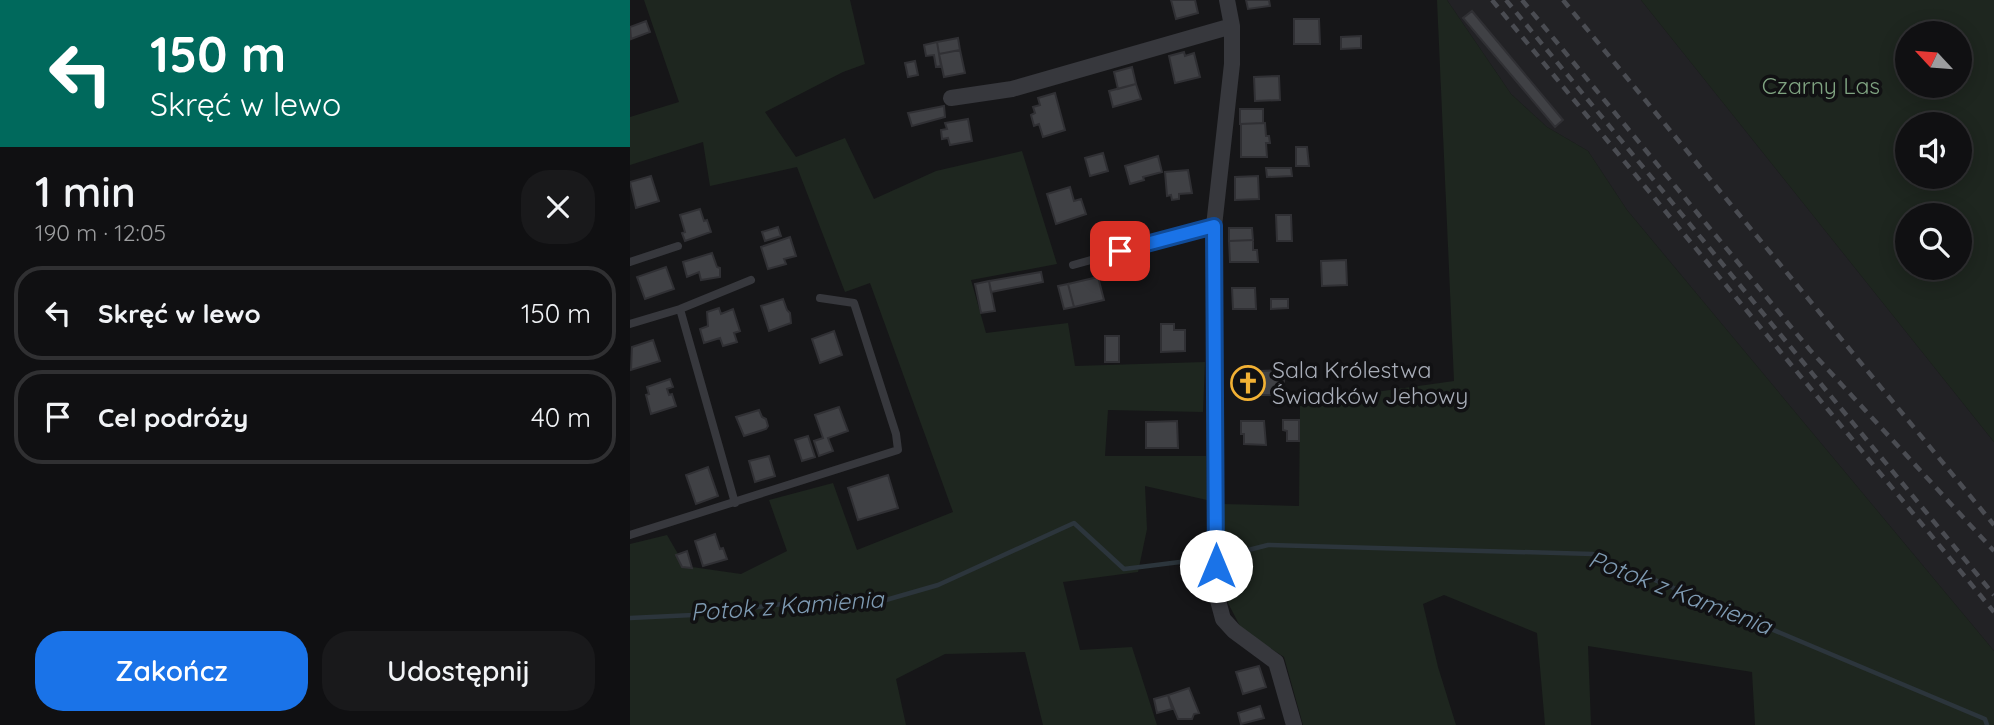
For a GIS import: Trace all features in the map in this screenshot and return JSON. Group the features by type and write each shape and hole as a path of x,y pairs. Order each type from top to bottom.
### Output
{"street":[{"path":"1227,0 1232,26 1232,64 1214,226 1216,593 1223,619 1234,631 1276,662 1294,725"},
{"path":"951,98 1012,89 1232,26"}],"lane":[{"path":"1073,264 1214,226"},
{"path":"630,262 678,246"},
{"path":"630,324 680,309 751,280"},
{"path":"630,535 898,450 896,434 853,303 820,298"},
{"path":"680,309 735,503"}],"shaded area":[{"path":"1447,0 1641,0 1994,442 1994,651 1627,210 1588,151 1547,127 1511,94"}],"green space":[{"path":"644,0 850,0 865,64 843,72 765,112 796,157 845,138 874,199 936,171 1022,151 1057,264 971,280 986,333 1068,323 1075,366 1205,362 1203,412 1108,410 1105,456 1206,456 1207,500 1145,486 1147,529 1138,572 1063,582 1080,650 1132,647 1157,725 1043,725 1025,652 945,654 896,679 906,725 630,725 630,544 667,535 685,566 741,574 787,551 769,500 833,483 857,550 953,512 870,283 845,292 797,167 710,186 703,142 630,165 630,117 679,102"},
{"path":"1437,0 1447,0 1511,94 1547,127 1588,151 1627,210 1994,651 1994,725 1755,725 1752,672 1588,646 1591,725 1545,725 1537,633 1444,595 1423,604 1438,667 1456,725 1303,725 1284,657 1242,630 1228,603 1223,504 1299,506 1300,406 1340,397 1454,381"},
{"name":"Czarny Las","path":"1641,0 1994,0 1994,442"}],"building":[{"path":"1171,0 1195,0 1198,13 1176,19"},
{"path":"1246,0 1269,0 1270,6 1248,9"},
{"path":"1472,11 1563,120 1555,127 1463,18"},
{"path":"1294,19 1319,19 1320,44 1294,44"},
{"path":"646,21 650,32 631,39 630,27"},
{"path":"1361,36 1361,48 1341,49 1341,37"},
{"path":"958,38 960,50 939,54 937,42"},
{"path":"937,42 941,66 936,67 934,55 926,56 924,45"},
{"path":"960,50 965,73 944,77 939,54"},
{"path":"1184,52 1185,56 1194,53 1200,77 1175,83 1169,56"},
{"path":"915,61 918,75 908,77 905,63"},
{"path":"1132,67 1136,84 1118,89 1114,72"},
{"path":"1279,76 1280,100 1255,101 1254,77"},
{"path":"1136,84 1141,99 1113,107 1109,91"},
{"path":"1055,93 1065,130 1043,137 1039,124 1034,126 1031,115 1035,113 1033,107 1040,105 1038,98"},
{"path":"944,106 945,117 912,126 908,113"},
{"path":"1240,109 1263,109 1263,123 1240,124"},
{"path":"968,119 972,141 950,145 948,138 942,139 941,130 947,129 945,123"},
{"path":"1265,123 1266,136 1269,136 1270,143 1266,143 1267,157 1241,157 1241,124"},
{"path":"1296,147 1307,147 1309,166 1296,166"},
{"path":"1103,153 1108,171 1090,176 1085,158"},
{"path":"1158,156 1162,172 1130,184 1125,166"},
{"path":"1266,168 1291,168 1292,176 1267,177"},
{"path":"1188,170 1192,193 1179,194 1179,199 1172,200 1171,195 1167,196 1165,172"},
{"path":"651,176 659,201 636,208 630,182"},
{"path":"1258,176 1259,199 1235,200 1235,177"},
{"path":"1070,187 1074,201 1081,199 1086,214 1056,224 1047,194"},
{"path":"700,209 711,232 685,241 680,215"},
{"path":"1276,215 1291,215 1292,241 1277,241"},
{"path":"778,227 781,236 765,241 762,232"},
{"path":"1229,228 1252,228 1253,240 1229,241"},
{"path":"790,237 796,256 784,259 786,264 768,269 761,247"},
{"path":"1253,240 1253,250 1257,250 1258,262 1230,262 1229,241"},
{"path":"712,253 717,267 720,268 720,277 701,280 699,272 687,277 683,262"},
{"path":"1346,260 1347,285 1322,286 1321,261"},
{"path":"666,267 674,289 645,299 637,277"},
{"path":"1041,272 1043,282 991,292 989,281"},
{"path":"1098,277 1104,300 1074,307 1068,284"},
{"path":"989,281 995,311 981,313 975,284"},
{"path":"1068,284 1074,307 1064,309 1058,286"},
{"path":"1232,288 1255,288 1256,309 1233,309"},
{"path":"783,299 790,313 791,323 769,331 761,306"},
{"path":"1271,299 1288,299 1288,308 1271,309"},
{"path":"719,308 721,314 733,309 740,331 734,333 737,342 723,346 720,338 704,343 700,329 708,326 707,312"},
{"path":"1161,324 1174,324 1174,330 1185,330 1185,351 1161,352"},
{"path":"834,331 842,355 820,363 812,339"},
{"path":"1105,336 1119,336 1119,362 1105,362"},
{"path":"653,340 660,361 631,370 632,347"},
{"path":"1284,370 1284,395 1260,395 1260,371"},
{"name":"Sala Królestwa Świadków Jehowy","path":"1260,371 1260,395 1237,395 1237,372"},
{"path":"670,379 673,387 667,389 676,406 651,414 646,395 649,394 647,387"},
{"path":"839,407 848,431 828,438 833,451 819,456 814,441 823,438 815,415"},
{"path":"759,410 768,426 744,436 736,417"},
{"path":"1283,420 1299,420 1299,441 1287,441"},
{"path":"1177,421 1178,448 1146,448 1146,422"},
{"path":"1241,421 1264,421 1266,445 1244,444"},
{"path":"808,436 815,457 802,461 795,440"},
{"path":"769,456 775,476 755,482 749,461"},
{"path":"708,467 718,496 696,504 686,475"},
{"path":"888,475 898,508 858,520 848,488"},
{"path":"715,534 727,559 703,566 695,541"},
{"path":"687,551 692,568 682,567 676,555"},
{"path":"1259,666 1266,687 1243,694 1236,672"},
{"path":"1189,688 1199,713 1194,714 1192,719 1178,719 1168,695"},
{"path":"1168,695 1172,709 1157,713 1154,699"},
{"path":"1260,706 1264,718 1241,724 1238,713"}],"waterway":[{"name":"Potok z Kamienia","path":"630,618 693,615 849,596 872,604 938,585 1074,523 1124,569 1204,559"},
{"name":"Potok z Kamienia","path":"1225,556 1268,545 1593,554 1985,719 1987,725"}],"railway":[{"path":"1492,0 1994,612"},
{"path":"1506,0 1994,595"},
{"path":"1522,0 1810,350 1994,551"},
{"path":"1563,0 1994,525"}],"place":[{"name":"Sala Królestwa Świadków Jehowy","path":"1248,383"}],"route":[{"path":"1120,251 1214,226 1216,566"}]}
